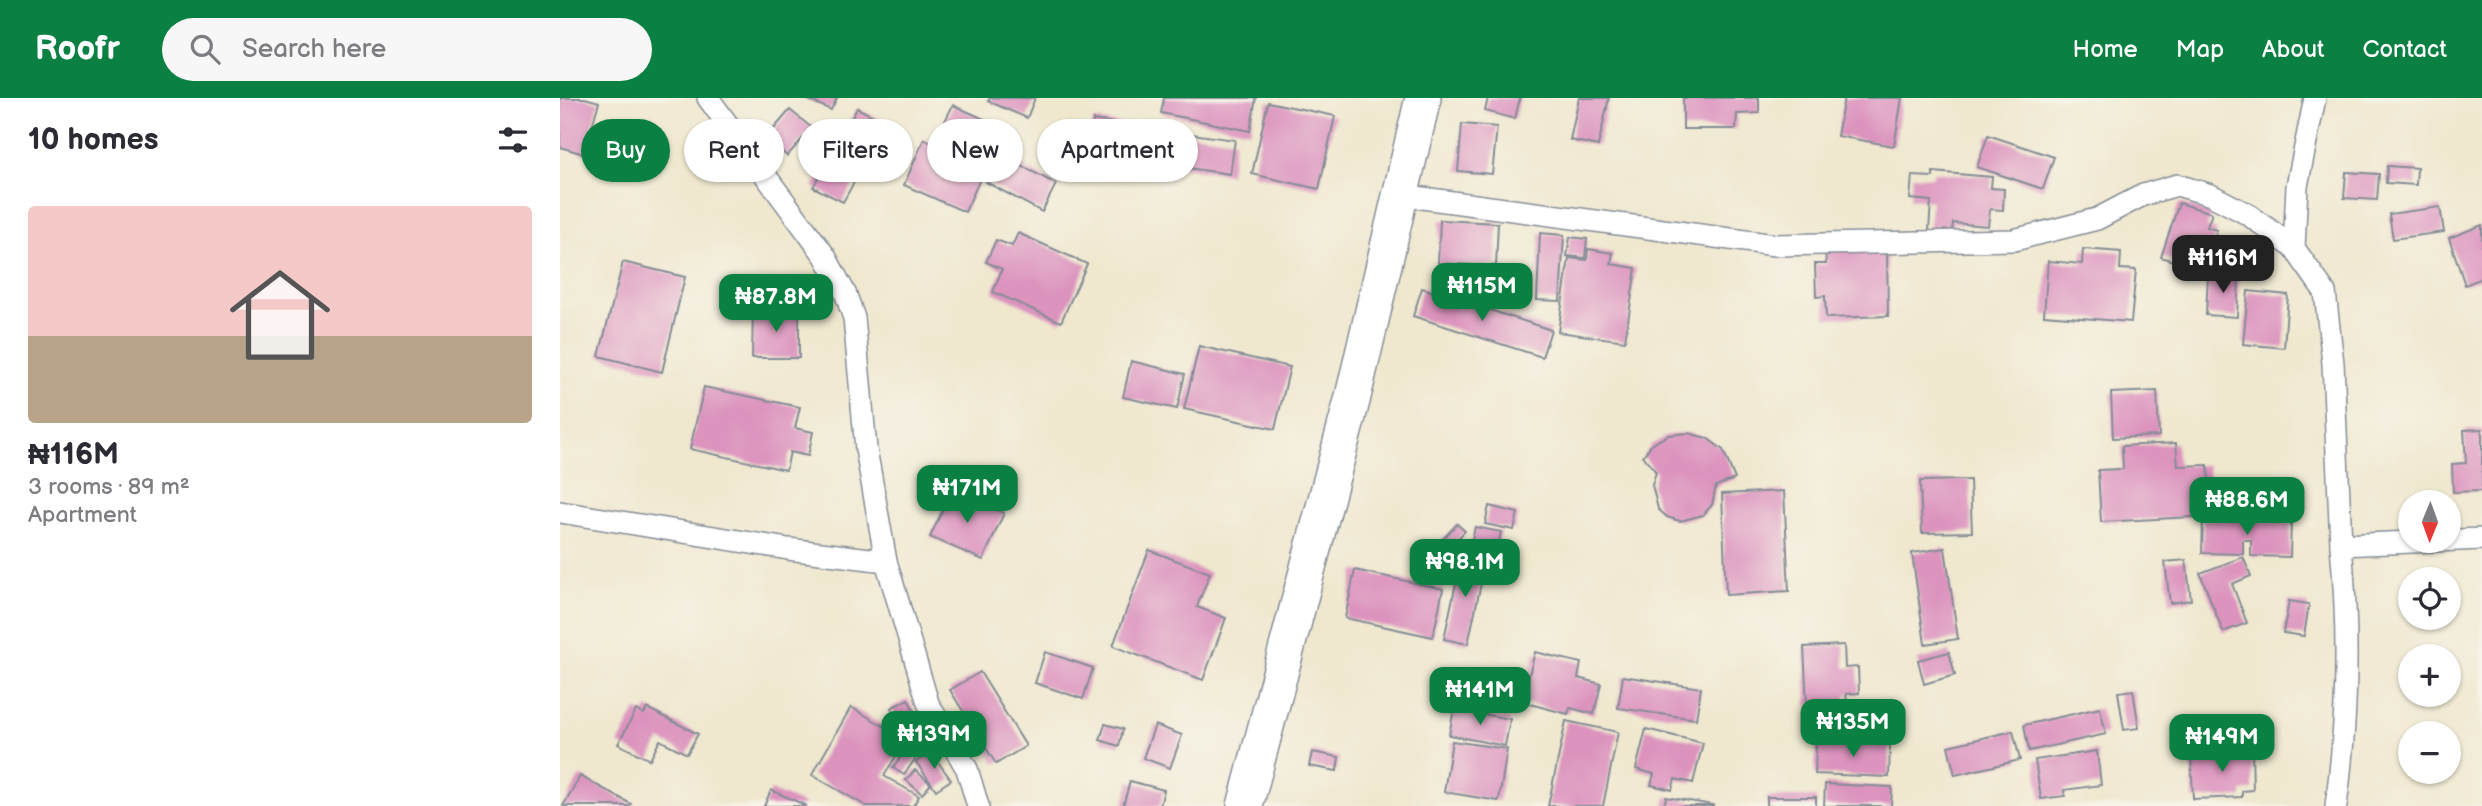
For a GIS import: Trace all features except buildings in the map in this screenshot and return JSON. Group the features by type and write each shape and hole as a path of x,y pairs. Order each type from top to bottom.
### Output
{"main road":[{"path":"1245,806 1349,414 1423,98"}],"street":[{"path":"708,98 825,256 850,306 854,318 866,449 886,561 928,703 967,769 978,806"},
{"path":"2294,248 2297,186 2315,98"},
{"path":"1400,195 1775,245 2014,240 2097,219 2143,195 2177,185 2211,195 2249,215 2294,248 2325,292 2333,363 2341,545 2348,623 2345,742 2336,806"},
{"path":"560,512 788,549 886,561"},
{"path":"2341,545 2482,539"}]}
